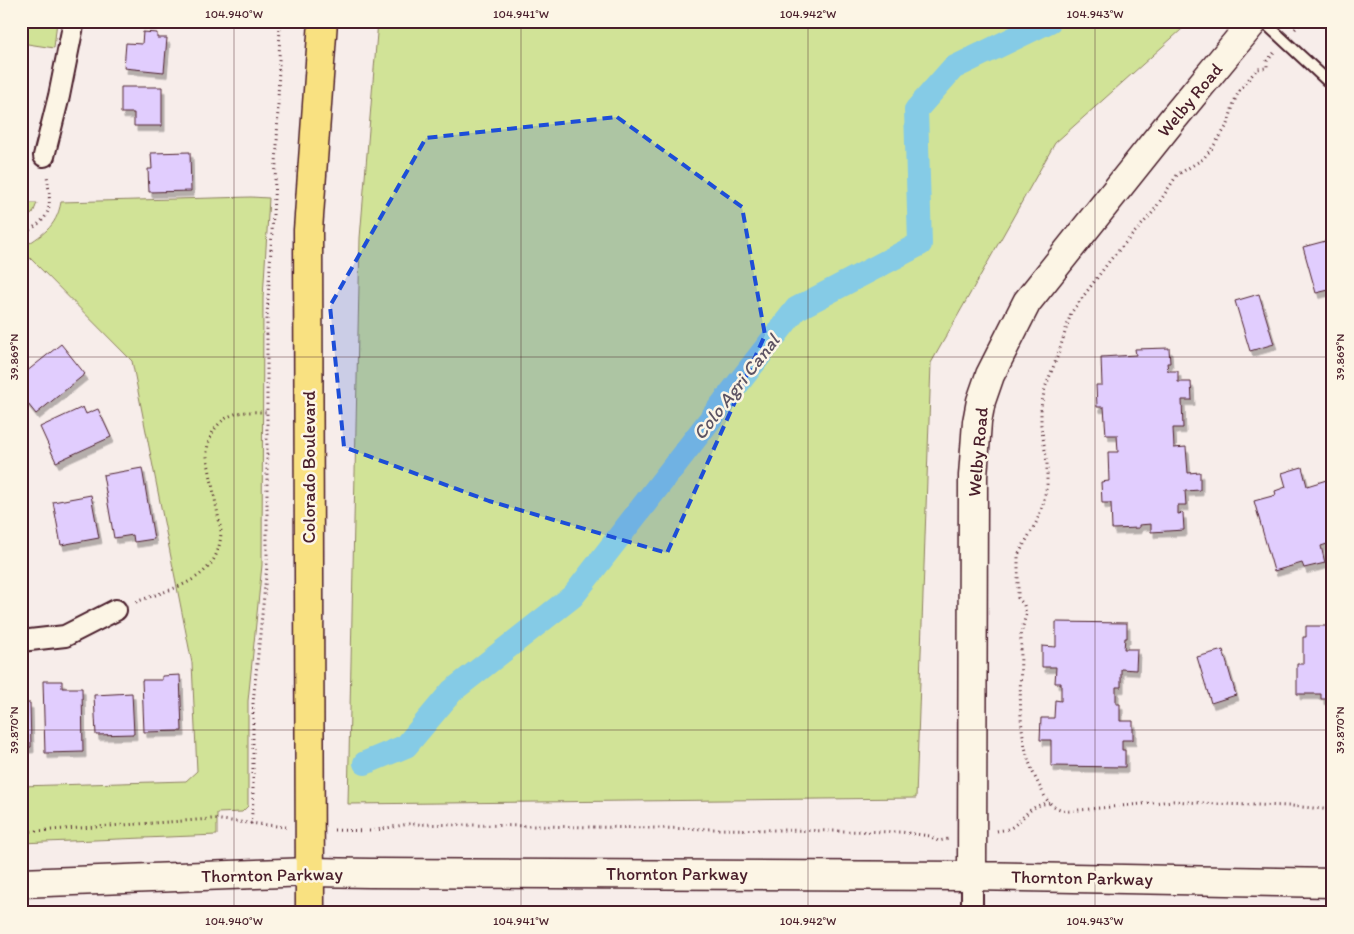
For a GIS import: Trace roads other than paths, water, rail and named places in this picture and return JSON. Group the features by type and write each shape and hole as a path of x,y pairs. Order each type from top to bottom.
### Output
{"main road":[{"name":"Colorado Boulevard","path":"310,913 308,230 323,21"}],"street":[{"path":"44,156 60,96 74,21"},
{"name":"Welby Road","path":"972,913 973,476 977,422 981,401 990,375 1027,302 1254,21"},
{"path":"21,640 65,636 116,610"},
{"name":"Thornton Parkway","path":"21,883 310,872 972,876 1333,883"}],"lane":[{"path":"1264,21 1333,86"}],"waterway":[{"name":"Colo Agri Canal","path":"365,763 406,746 452,691 573,596 796,309 920,244 916,110 953,68 1050,21"}]}
